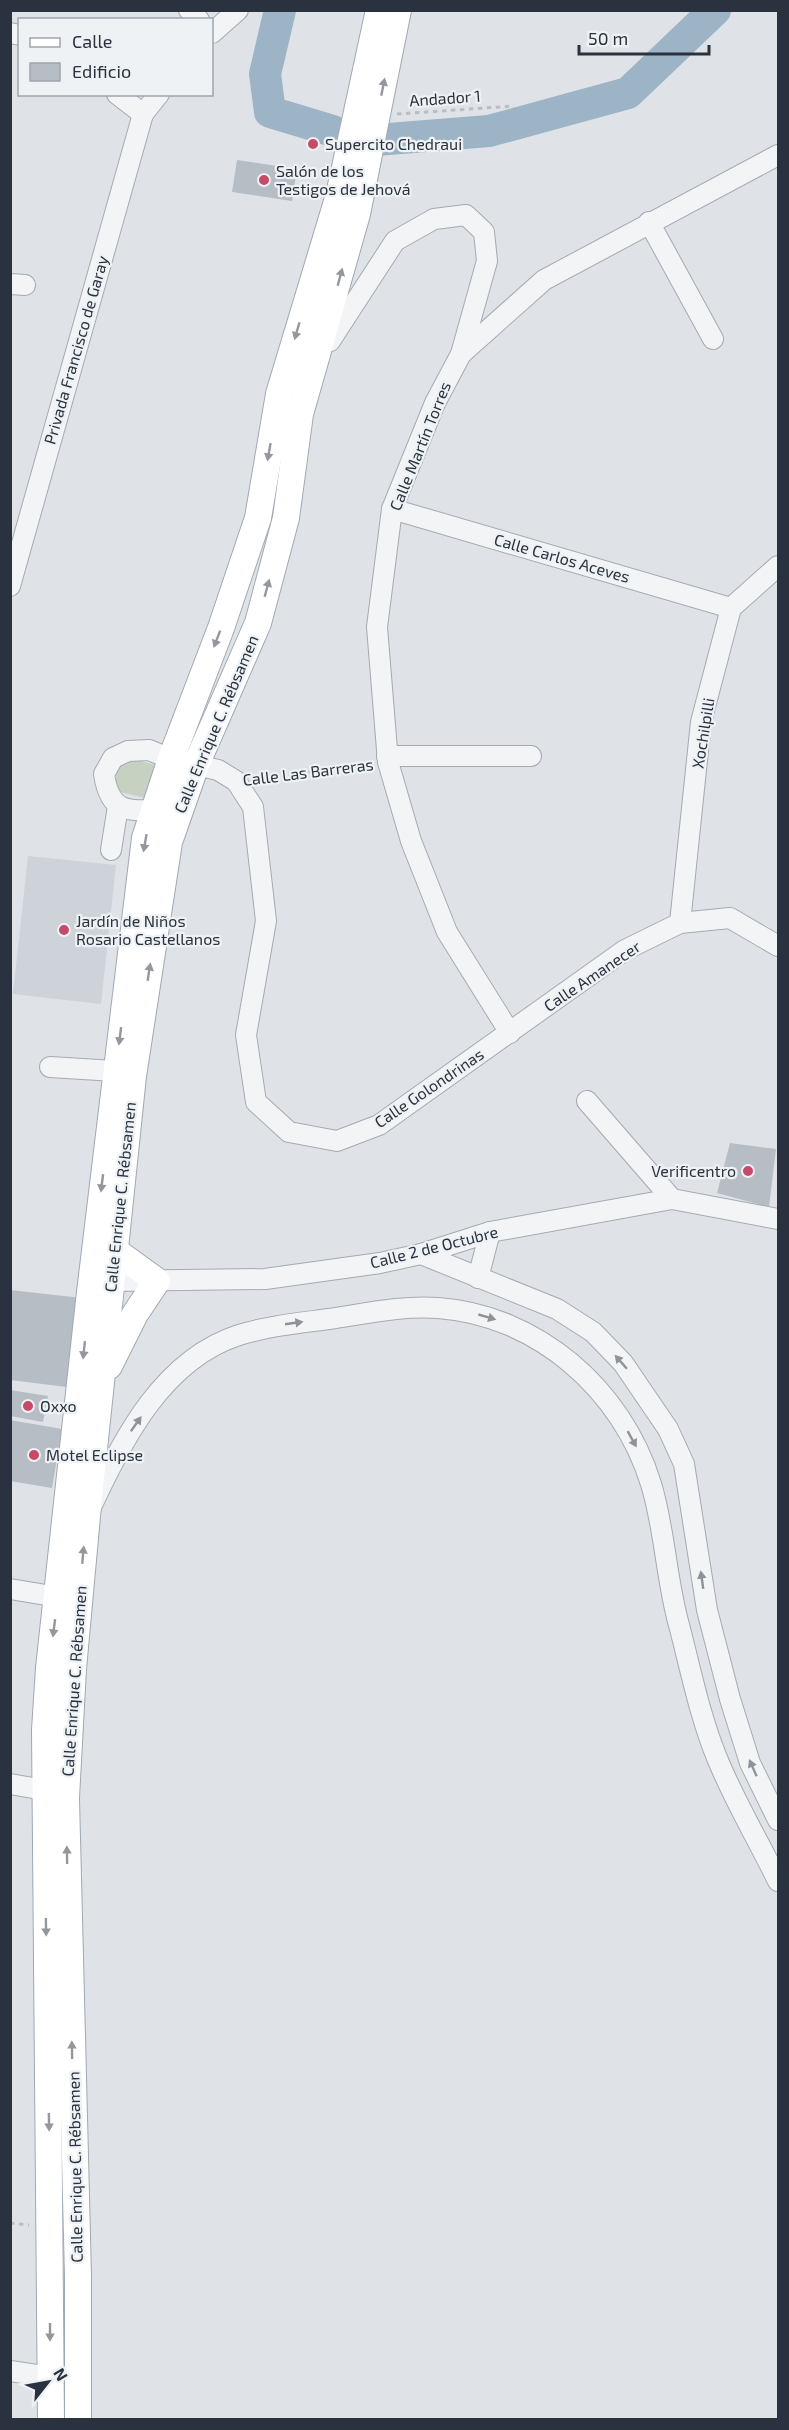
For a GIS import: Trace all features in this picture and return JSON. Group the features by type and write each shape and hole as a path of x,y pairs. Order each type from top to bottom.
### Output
{"main road":[{"name":"Calle Enrique C. Rébsamen","path":"51,2420 44,1790 49,1668 100,1287 116,1071 145,838 258,518 279,394 339,195 379,10"},
{"name":"Calle Enrique C. Rébsamen","path":"78,2420 78,2276 66,1798 73,1669 101,1389 100,1287 114,1250 133,1076 169,842 196,765 258,623 286,518 300,414 326,340 357,214 398,10"},
{"path":"101,1389 120,1341 157,1281 114,1250"}],"street":[{"path":"213,31 238,10"},
{"path":"120,96 143,114 157,96"},
{"name":"Privada Francisco de Garay","path":"10,586 143,114"},
{"name":"Calle Martín Torres","path":"510,1033 447,932 411,841 388,759 377,627 392,509 435,403 461,354 544,280 778,155"},
{"path":"326,340 395,241 434,219 466,215 484,232 488,261 461,354"},
{"path":"649,222 713,339"},
{"name":"Calle Carlos Aceves","path":"392,509 731,608"},
{"path":"731,608 778,566"},
{"name":"Xochilpilli","path":"680,923 701,722 731,608"},
{"path":"171,759 149,750 128,751 113,758 104,774 107,793 118,806 132,811 179,809"},
{"path":"388,759 531,756"},
{"name":"Calle Las Barreras","path":"171,759 218,770 236,781"},
{"name":"Calle Golondrinas","path":"236,781 254,807 266,921 246,1035 255,1102 289,1132 337,1141 379,1125 510,1033"},
{"path":"111,850 118,806"},
{"name":"Calle Amanecer","path":"510,1033 625,950 680,923 730,918 778,946"},
{"path":"50,1067 116,1071"},
{"path":"587,1101 672,1199"},
{"name":"Calle 2 de Octubre","path":"100,1287 157,1281 265,1279 380,1263 422,1254 490,1232 672,1199 778,1219"},
{"path":"478,1278 490,1232"},
{"path":"422,1254 557,1309 593,1332 623,1363 668,1429 684,1464 707,1610 735,1716 750,1763 778,1820"},
{"path":"87,1516 122,1444 172,1377 200,1354 236,1336 273,1326 404,1308 434,1307 466,1311 504,1322 540,1340 573,1363 597,1388 625,1426 643,1460 652,1487 677,1620 716,1756 778,1881"},
{"path":"10,1589 58,1597"},
{"path":"707,1724 735,1716"},
{"path":"10,1784 44,1790"},
{"path":"10,2371 50,2377"}],"path":[{"name":"Andador 1","path":"377,115 514,105"},
{"name":"Calle Las Barreras","path":"236,781 388,759"}],"shaded area":[{"name":"Jardín de Niños Rosario Castellanos","path":"28,856 116,865 101,1004 13,994"}],"green space":[{"path":"133,759 159,766 149,799 120,792 116,784 116,776 122,761"}],"building":[{"name":"Salón de los Testigos de Jehová","path":"237,160 297,169 292,201 232,192"},
{"name":"Verificentro","path":"730,1143 776,1149 769,1207 717,1193"},
{"path":"10,1290 82,1298 75,1388 10,1380"},
{"name":"Oxxo","path":"10,1390 48,1396 43,1422 10,1416"},
{"name":"Motel Eclipse","path":"10,1420 62,1429 52,1488 10,1481"}],"waterway":[{"path":"280,10 265,74 270,112 333,131"},
{"path":"376,140 489,131 628,93 715,10"}],"place":[{"name":"Supercito Chedraui","path":"313,144"},
{"name":"Salón de los Testigos de Jehová","path":"264,180"},
{"name":"Jardín de Niños Rosario Castellanos","path":"64,930"},
{"name":"Verificentro","path":"748,1171"},
{"name":"Oxxo","path":"28,1406"},
{"name":"Motel Eclipse","path":"34,1455"}]}
